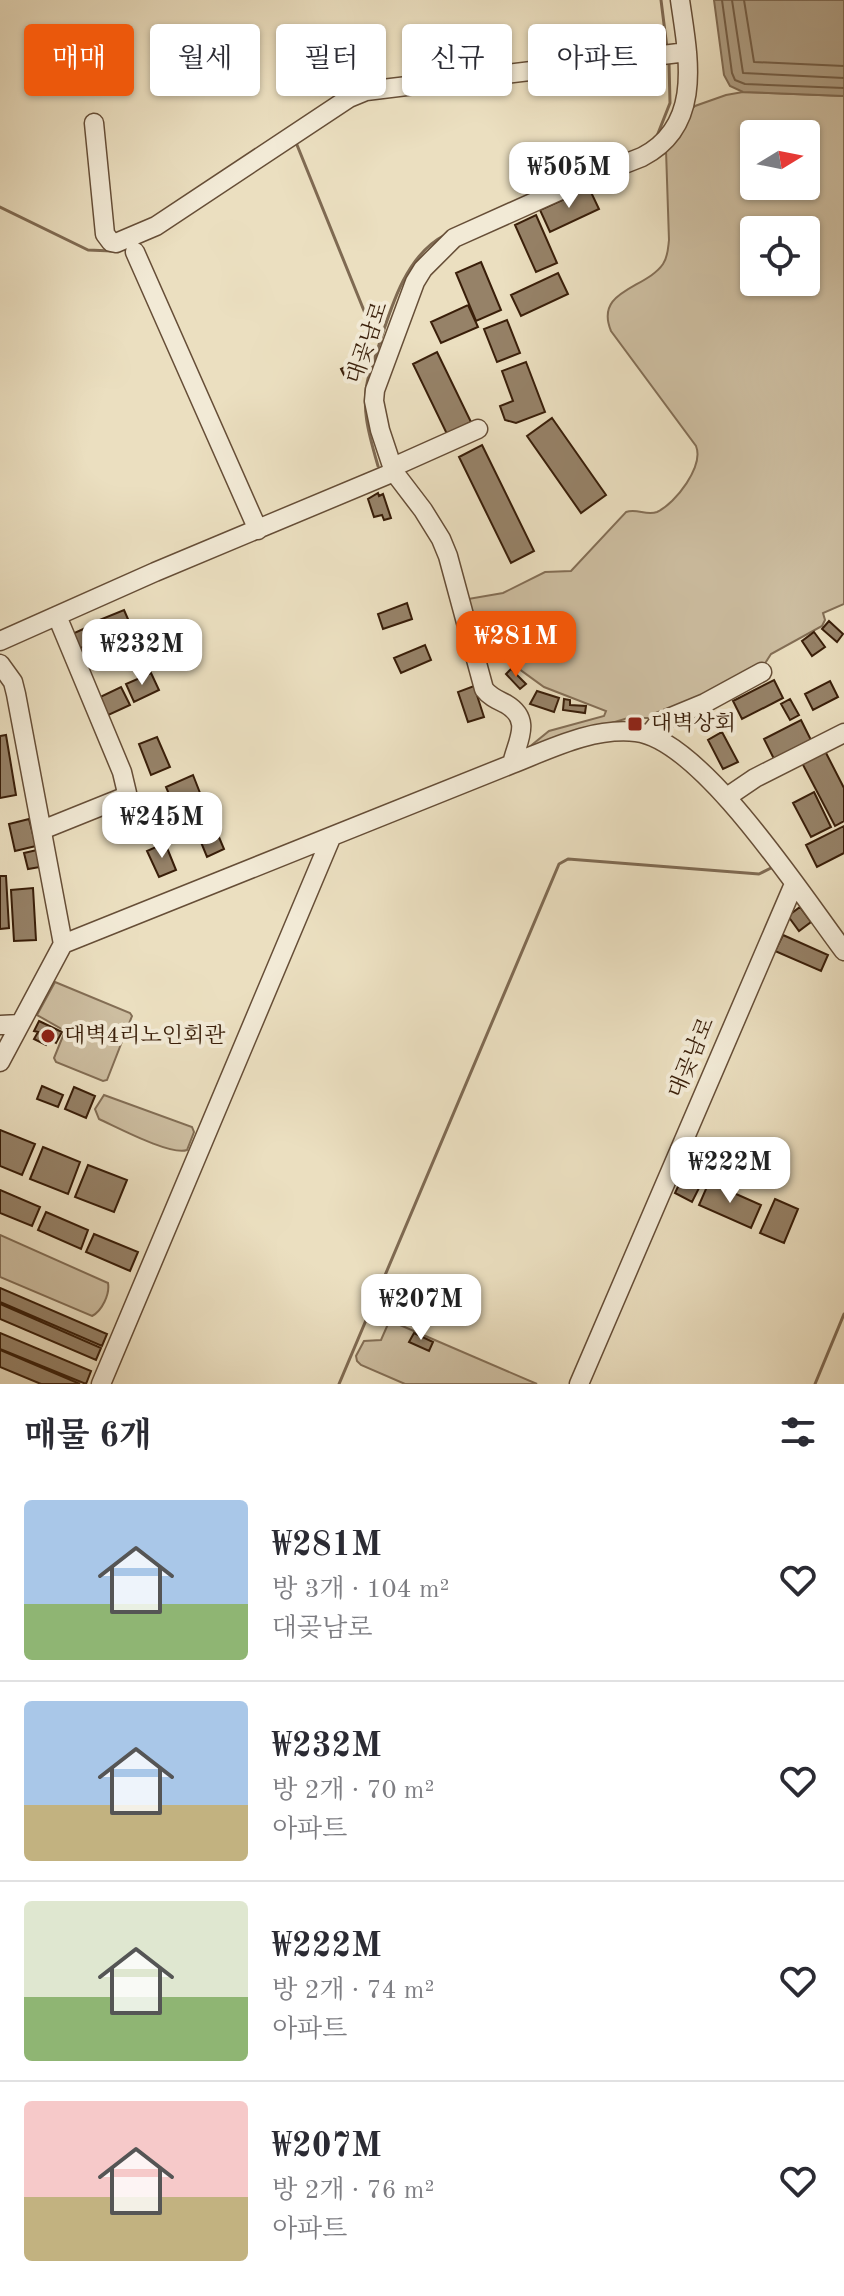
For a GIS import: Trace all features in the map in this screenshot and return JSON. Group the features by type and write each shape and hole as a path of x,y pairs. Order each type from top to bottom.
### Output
{"street":[{"name":"대곶남로","path":"512,764 522,736 521,721 512,708 484,689 445,547 394,470 375,412 375,390 409,298 423,269 442,248 474,228 653,151 670,133 685,100 690,72 680,0"},
{"path":"94,123 105,234 116,243 156,226 357,94 687,52"},
{"path":"135,252 258,530"},
{"path":"0,641 394,470 478,429"},
{"path":"42,830 63,824 127,793 122,772 57,616"},
{"path":"0,664 13,682 16,694 63,944 0,1060"},
{"path":"649,735 654,726 664,719 705,703 762,672"},
{"path":"63,944 512,764 580,739 634,732 649,735 687,757 727,797 844,951"},
{"path":"727,797 755,778 844,733"},
{"path":"101,1384 331,838"},
{"name":"대곶남로","path":"579,1384 794,884"},
{"path":"0,1025 20,1024"}],"shaded area":[{"path":"743,92 844,96 844,604 823,613 825,620 822,626 771,654 764,665 740,680 651,718 628,718 528,748 549,731 604,716 606,711 544,687 508,661 485,652 480,647 468,599 503,593 545,572 571,571 626,512 657,512 672,501 692,473 696,463 696,446 611,331 608,317 616,298 655,272 666,258 669,240 666,150 687,113 695,106"},
{"path":"55,982 132,1016 107,1080 56,1062 54,1058 65,1031 37,1015"},
{"path":"104,1095 192,1127 194,1132 187,1150 157,1145 99,1119 95,1109"},
{"path":"0,1235 108,1283 108,1292 96,1314 92,1316 0,1277"},
{"path":"393,1322 537,1384 405,1384 361,1365 356,1356 364,1341 381,1340 388,1324"}],"water":[{"path":"714,0 844,0 844,96 743,92 730,86 724,75"}],"building":[{"path":"589,188 599,209 550,232 540,210"},
{"path":"536,215 557,263 536,272 515,225"},
{"path":"481,262 501,310 476,321 456,273"},
{"path":"558,273 568,294 521,316 511,295"},
{"path":"468,305 478,327 441,343 431,322"},
{"path":"507,320 520,353 497,362 484,329"},
{"path":"437,352 471,422 447,434 413,364"},
{"path":"356,362 361,372 346,379 341,369"},
{"path":"526,362 545,412 516,423 505,420 500,406 513,401 502,371"},
{"path":"552,418 606,495 581,513 527,436"},
{"path":"482,445 534,551 511,563 459,457"},
{"path":"378,493 379,496 383,494 391,518 384,520 382,515 374,517 368,499"},
{"path":"407,603 412,619 383,629 378,614"},
{"path":"124,610 131,626 105,638 97,621"},
{"path":"829,621 843,634 837,642 822,629"},
{"path":"94,624 100,640 76,650 70,635"},
{"path":"133,630 140,646 114,658 106,642"},
{"path":"814,632 825,647 812,656 802,641"},
{"path":"425,645 431,660 401,673 394,658"},
{"path":"511,669 526,684 520,689 506,674"},
{"path":"151,673 159,690 134,702 126,684"},
{"path":"774,680 783,698 742,719 733,701"},
{"path":"830,681 838,697 813,710 805,694"},
{"path":"474,686 484,717 468,722 458,692"},
{"path":"121,687 130,705 104,717 96,699"},
{"path":"537,691 559,698 554,712 530,704"},
{"path":"564,699 570,700 570,705 586,706 585,713 563,710"},
{"path":"790,699 799,715 790,720 781,704"},
{"path":"801,720 811,740 774,759 764,739"},
{"path":"722,732 738,762 723,769 708,740"},
{"path":"6,735 16,795 0,798 0,736"},
{"path":"157,737 170,767 151,775 139,744"},
{"path":"825,751 844,788 844,821 835,826 802,763"},
{"path":"193,775 200,793 173,804 166,787"},
{"path":"814,792 831,827 811,837 793,803"},
{"path":"152,794 160,812 134,823 126,805"},
{"path":"29,819 36,846 15,851 9,824"},
{"path":"213,823 224,849 207,857 196,830"},
{"path":"844,826 844,853 817,867 806,845"},
{"path":"165,843 176,870 159,877 147,851"},
{"path":"37,850 40,867 28,869 24,853"},
{"path":"0,876 6,876 9,928 0,929"},
{"path":"33,888 36,940 14,941 11,890"},
{"path":"800,907 811,922 799,931 788,916"},
{"path":"783,935 828,955 821,971 775,951"},
{"name":"대벽4리노인회관","path":"39,1021 62,1032 56,1043 49,1039 46,1045 34,1039"},
{"path":"42,1086 63,1095 58,1107 37,1099"},
{"path":"74,1087 95,1096 86,1118 65,1109"},
{"path":"0,1130 35,1144 22,1175 0,1166"},
{"path":"43,1147 80,1162 68,1194 30,1179"},
{"path":"88,1165 127,1180 114,1212 75,1197"},
{"path":"683,1176 701,1184 692,1202 675,1193"},
{"path":"709,1182 761,1205 751,1228 699,1205"},
{"path":"0,1190 40,1207 32,1226 0,1213"},
{"path":"775,1199 798,1209 784,1243 760,1233"},
{"path":"46,1212 88,1230 81,1249 38,1230"},
{"path":"94,1234 138,1252 130,1271 86,1252"},
{"path":"0,1288 107,1334 102,1346 0,1302"},
{"path":"0,1304 101,1348 96,1360 0,1319"},
{"path":"0,1333 91,1371 86,1384 0,1349"},
{"path":"414,1333 433,1342 429,1351 409,1342"},
{"path":"0,1350 80,1384 41,1384 0,1367"}],"waterway":[{"path":"661,0 667,48"},
{"path":"657,136 670,103 669,63"},
{"path":"295,140 371,328 381,343"},
{"path":"0,207 88,250 112,251"},
{"path":"378,466 366,409 369,375 405,278 429,246 445,235"},
{"path":"339,1384 559,864 568,859 759,874 771,868"},
{"path":"815,1384 844,1314"}],"place":[{"name":"대벽상회","path":"635,724"},
{"name":"대벽4리노인회관","path":"48,1036"}]}
